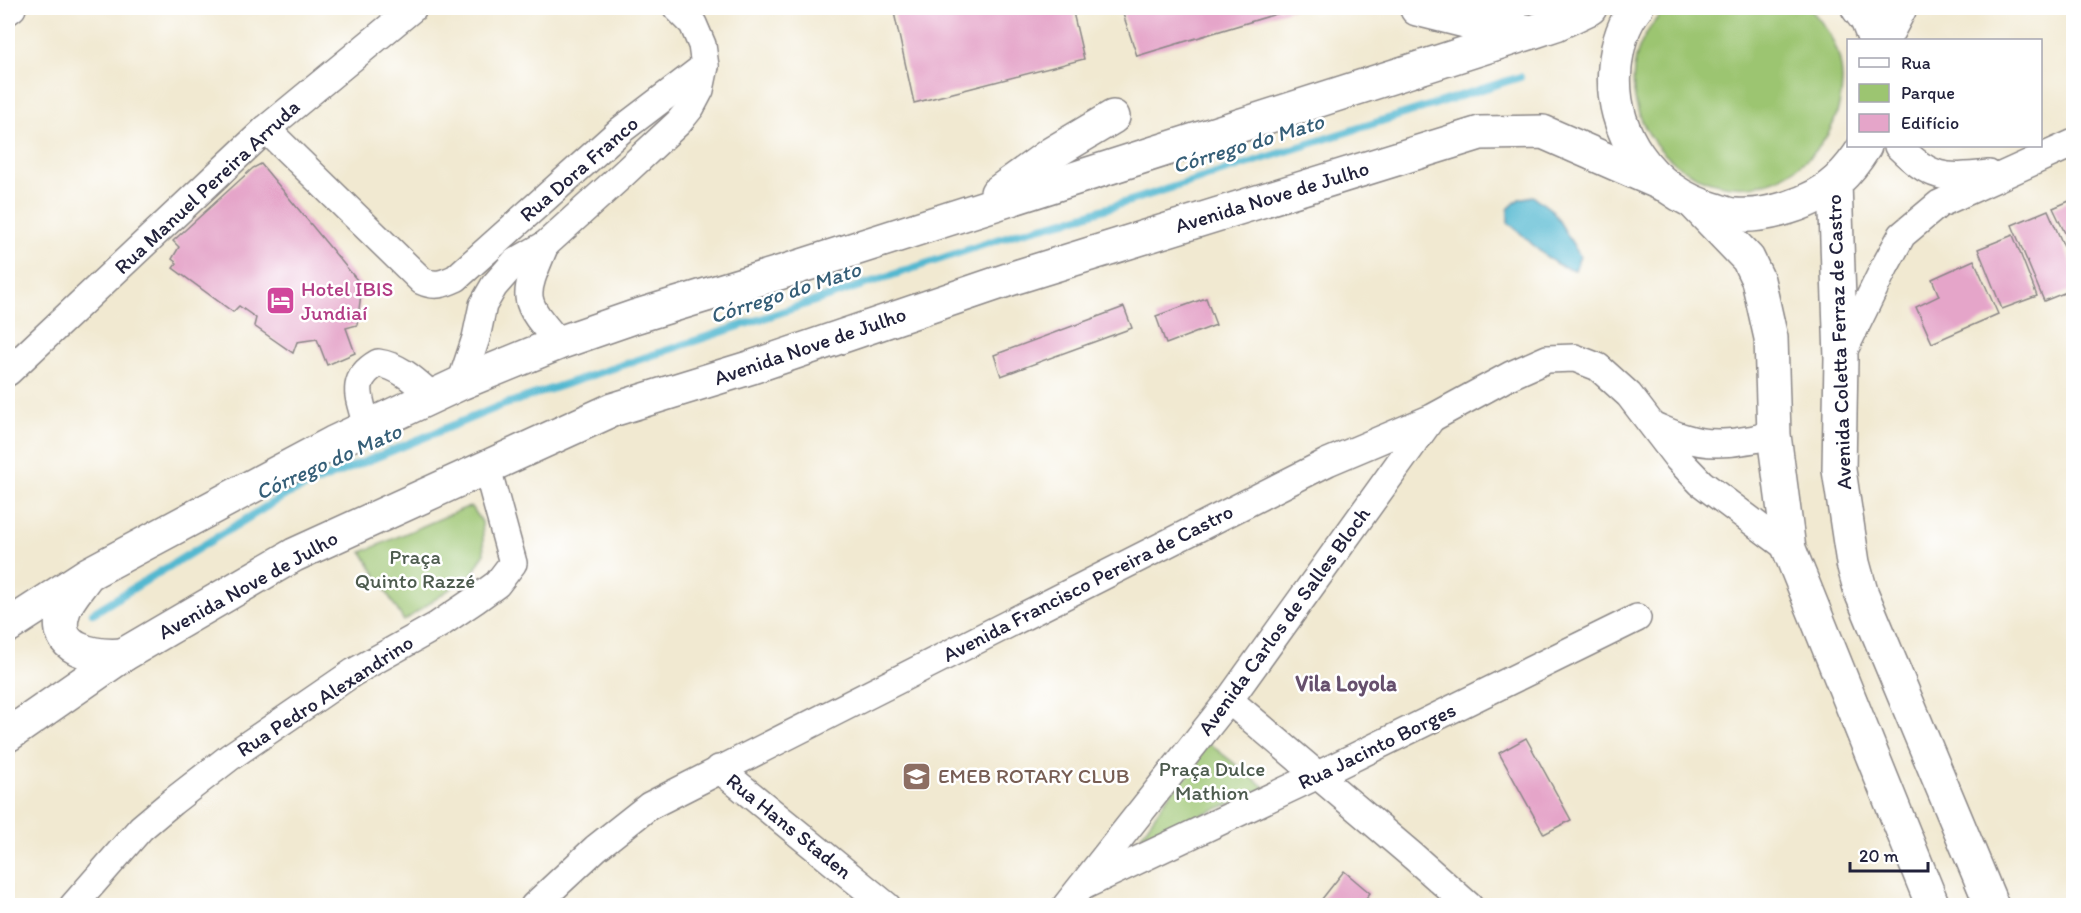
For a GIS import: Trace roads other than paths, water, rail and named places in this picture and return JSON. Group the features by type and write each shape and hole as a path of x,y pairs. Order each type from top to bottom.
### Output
{"main road":[{"path":"8,626 88,574 367,426 446,389 559,343 634,317 1136,160 1532,32 1590,8"},
{"path":"1636,8 1629,16 1616,51 1613,87 1620,123 1637,157 1662,184 1695,204 1748,259 1758,280 1771,338 1774,435 1789,549 1933,906"},
{"path":"1858,8 1867,20 1875,39"},
{"path":"1884,39 1900,8"},
{"path":"1417,9 1469,22 1532,32"},
{"path":"972,211 1051,154 1113,117"},
{"name":"Avenida Nove de Julho","path":"8,735 123,655 294,555 612,410 752,367 1016,277 1480,133 1543,132 1662,184"},
{"path":"1695,204 1733,215 1769,213 1798,205 1835,183 1853,165 1864,147"},
{"name":"Avenida Coletta Ferraz de Castro","path":"1835,183 1841,358 1839,470 1853,563 1861,592 1992,906"},
{"path":"88,574 65,608 61,623 62,630 69,642 87,653 101,656 123,655"}],"street":[{"path":"8,11 12,8"},
{"name":"Rua Manuel Pereira Arruda","path":"8,372 266,129 413,8"},
{"path":"367,426 359,394 361,375 378,363 390,365 410,377 446,389 476,338 483,305 494,286 515,262 545,245 679,122 691,107 700,90 705,66 702,45 693,24 677,8"},
{"name":"Rua Dora Franco","path":"266,129 422,281 438,285 456,278 621,130 705,66"},
{"path":"1841,358 1902,235 1923,215 1939,204 2073,143"},
{"path":"1899,147 1921,167 1936,175 1960,177 2008,172"},
{"path":"545,245 531,278 528,294 530,306 559,343"},
{"name":"Avenida Francisco Pereira de Castro","path":"534,906 596,848 649,806 1328,462 1432,418 1511,375 1547,359 1575,358 1598,368 1629,395 1678,459 1701,483 1789,549"},
{"name":"Avenida Carlos de Salles Bloch","path":"1074,896 1229,700 1432,418"},
{"name":"Avenida Francisco Pereira de Castro","path":"1653,425 1686,439 1708,443 1736,443 1774,435"},
{"name":"Rua Pedro Alexandrino","path":"73,906 141,828 230,757 354,672 438,625 497,584 513,563 487,468"},
{"name":"Rua Jacinto Borges","path":"1074,896 1637,618"},
{"path":"1229,700 1468,906"},
{"name":"Rua Hans Staden","path":"719,769 887,906"}],"water":[{"path":"1533,196 1553,211 1580,256 1575,270 1550,260 1508,223 1508,209 1519,199"}],"waterway":[{"name":"Córrego do Mato","path":"93,613 287,494 500,406 1018,233 1073,219 1520,77"}],"place":[{"name":"Hotel IBIS Jundiaí","path":"280,301"},
{"name":"EMEB ROTARY CLUB","path":"917,776"}],"district":[{"name":"Vila Loyola","path":"1346,683"}],"park label":[{"name":"Praça Quinto Razzé","path":"415,569"},
{"name":"Praça Dulce Mathion","path":"1212,781"}]}
